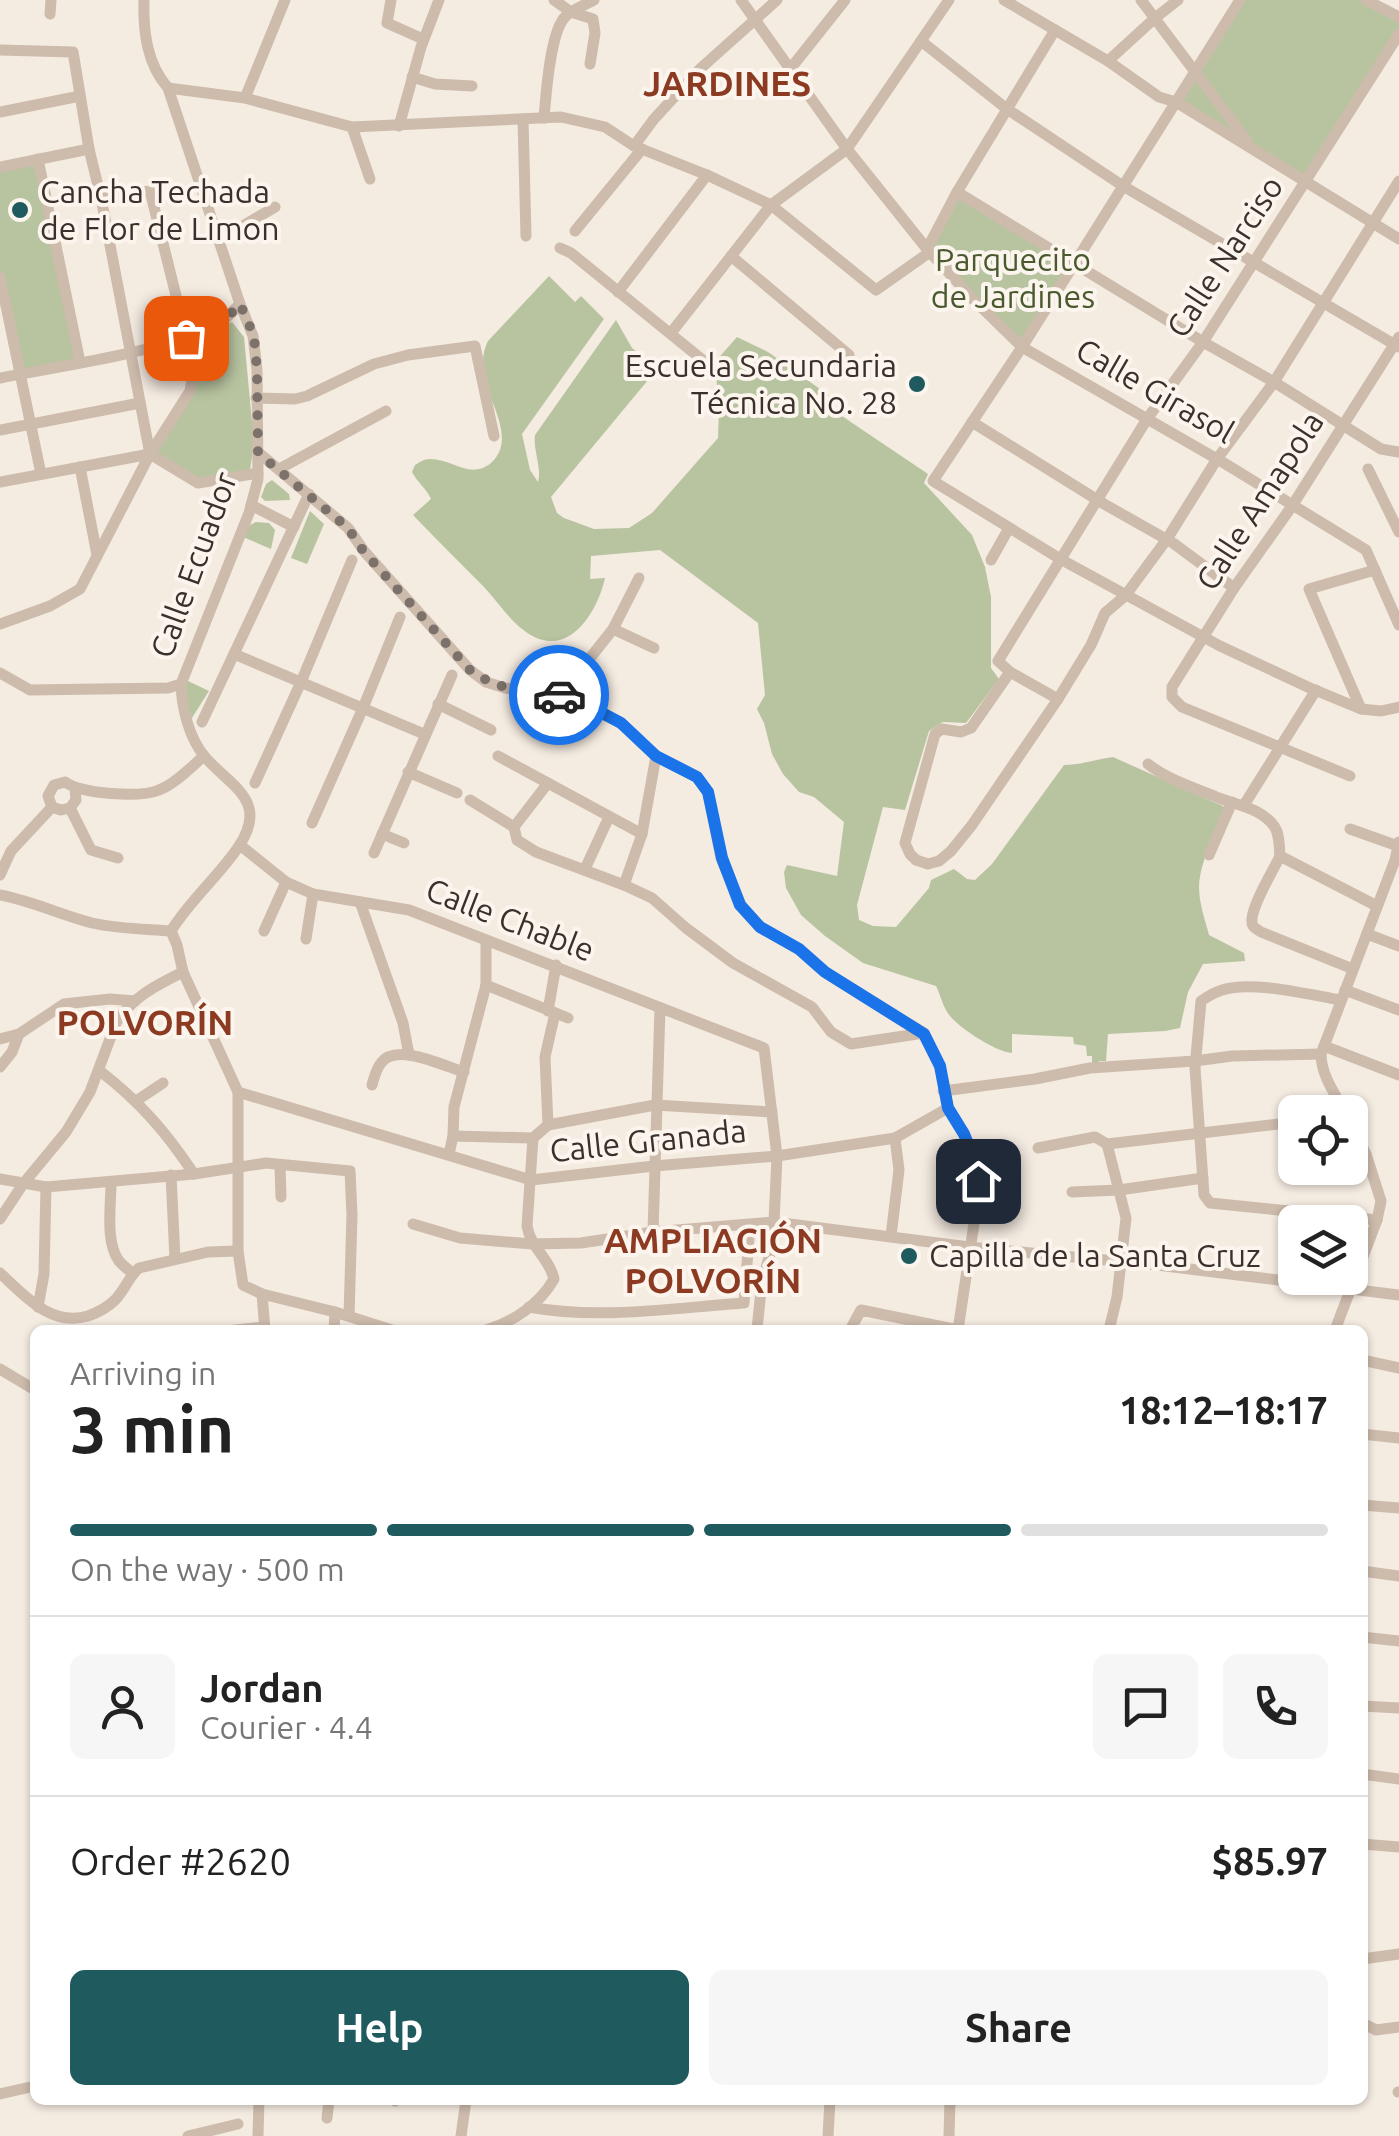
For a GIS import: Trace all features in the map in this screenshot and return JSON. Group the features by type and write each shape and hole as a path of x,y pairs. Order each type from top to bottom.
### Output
{"street":[{"name":"Calle Ecuador","path":"144,0 147,48 157,76 168,88 254,336 258,472 251,504 181,684 182,705 194,739 204,756 246,796 250,810 248,827 240,846"},
{"path":"245,98 285,0"},
{"path":"391,0 387,23 423,38"},
{"path":"399,126 423,38 439,0"},
{"path":"562,4 594,0"},
{"name":"Calle Girasol","path":"742,0 847,149 928,250 1022,347 1366,550 1399,625"},
{"path":"575,231 638,148 654,118 701,68 777,0"},
{"path":"791,68 846,0"},
{"path":"671,334 770,204 847,149 949,0"},
{"path":"1004,0 1159,97 1176,102 1399,238"},
{"path":"1142,0 1252,148"},
{"path":"1108,62 1178,0"},
{"path":"1240,0 933,482 1062,560 1205,638 1361,708 1381,711 1399,706"},
{"path":"1366,0 1399,17"},
{"path":"562,4 593,19 590,64"},
{"path":"544,118 550,57 562,4"},
{"path":"168,88 245,98 352,127 561,116 606,127 638,148 770,204 876,290 928,250 957,192 1055,30"},
{"name":"Calle Narciso","path":"1010,672 998,660 1147,419 1203,342 1399,34"},
{"path":"921,41 1007,109 1124,186 1398,343"},
{"path":"0,50 72,52 150,454"},
{"path":"412,77 435,84 472,86"},
{"path":"0,112 80,96"},
{"path":"523,119 526,236"},
{"path":"352,127 370,179"},
{"path":"0,167 89,149"},
{"path":"38,159 80,362"},
{"path":"618,292 707,175"},
{"path":"1058,699 1010,672 971,728 960,732 942,729 935,734 905,843 916,860 928,864 939,860 952,851 972,825 1058,699 1091,646 1105,612 1125,596 1168,540 1217,459 1274,382 1399,181"},
{"path":"101,198 150,190 194,368"},
{"path":"957,192 1381,449 1399,452"},
{"path":"220,240 274,207"},
{"path":"560,248 571,252 712,371"},
{"path":"731,256 849,355"},
{"path":"0,277 41,474"},
{"path":"0,621 50,606 80,588 150,454 190,390 194,368 218,327 240,304"},
{"path":"0,378 131,353 218,327"},
{"name":"Calle Amapola","path":"1280,748 1182,707 1172,696 1172,687 1398,343"},
{"path":"256,398 295,399 374,364 475,346 494,436"},
{"path":"0,430 140,404"},
{"path":"278,469 386,411"},
{"path":"972,422 1168,540 1234,588"},
{"path":"258,453 348,528 470,670 486,682 570,696 621,723 656,756 697,777 708,792 722,858 740,905 760,927 924,1034 940,1066 948,1108 976,1164 978,1197 969,1265 952,1325"},
{"path":"0,482 150,454 198,482 258,472"},
{"path":"80,467 97,555"},
{"path":"1368,470 1399,532"},
{"path":"202,722 309,494"},
{"path":"1382,498 1399,496"},
{"path":"251,504 294,527"},
{"path":"991,560 1008,528"},
{"path":"255,784 352,560"},
{"path":"1361,708 1309,589 1375,570"},
{"path":"570,696 579,672 612,629 639,578"},
{"path":"312,823 400,617"},
{"path":"612,629 654,648"},
{"path":"234,654 424,734"},
{"path":"0,673 30,690 168,688 181,684"},
{"path":"374,854 452,675"},
{"path":"1209,855 1238,804 1280,748 1316,690"},
{"path":"438,704 490,730"},
{"path":"1280,748 1350,776"},
{"path":"52,807 48,796 54,785 65,782 75,789 112,794 158,791 204,756"},
{"path":"498,756 642,834"},
{"path":"624,885 642,834 656,756"},
{"path":"1148,764 1162,776 1238,804 1274,824 1280,856 1262,892 1252,920 1254,927 1353,969"},
{"path":"408,772 457,793"},
{"path":"514,827 548,783"},
{"path":"52,807 70,808 76,800 75,789"},
{"path":"470,800 514,827 518,840 536,852 652,898 733,963 812,1007 831,1032 850,1044 924,1034"},
{"path":"0,875 11,851 52,807"},
{"path":"70,808 91,850 118,858"},
{"path":"584,869 609,817"},
{"path":"1336,1095 1321,1062 1322,1050 1399,844 1350,829"},
{"path":"382,834 404,843"},
{"path":"171,931 240,846"},
{"name":"Calle Chable","path":"240,846 286,882 313,894 409,910 764,1048 772,1112"},
{"path":"1280,856 1377,906"},
{"path":"264,931 286,882"},
{"path":"306,938 313,894"},
{"path":"0,895 93,923 171,931"},
{"path":"360,902 403,1023 409,1055"},
{"path":"171,931 183,972 238,1092 238,1252 243,1285 262,1294 377,1325"},
{"path":"1367,934 1399,946"},
{"path":"450,1154 454,1106 486,985 486,940"},
{"path":"548,1126 545,1056 557,1014 556,965"},
{"path":"0,1219 66,1132 90,1092 116,1023 150,988 183,972"},
{"path":"486,985 557,1014"},
{"path":"1377,1220 1210,1203 1204,1196 1195,1061 1201,1001 1221,990 1240,986 1343,995 1399,1010"},
{"path":"0,1039 19,1034 64,1004 110,999 135,1001"},
{"path":"653,1232 660,1008"},
{"path":"0,1067 19,1034"},
{"path":"944,1090 1090,1068 1322,1050 1399,1075"},
{"path":"372,1085 382,1060 393,1054 464,1072"},
{"path":"100,1070 170,1138 194,1174"},
{"path":"136,1101 162,1083"},
{"name":"Calle Granada","path":"238,1092 530,1180 777,1156 895,1138 948,1108"},
{"path":"453,1136 532,1138 548,1126 655,1105 772,1112 777,1156 774,1222 762,1281 758,1325"},
{"path":"1038,1148 1095,1137 1107,1144 1278,1124"},
{"path":"502,1325 530,1307 554,1280 551,1266 532,1244 527,1226 532,1138"},
{"path":"891,1236 899,1170 895,1138"},
{"path":"1107,1144 1126,1218 1110,1325"},
{"path":"1368,1161 1380,1201 1368,1243"},
{"path":"0,1178 46,1187 266,1164 350,1170 349,1316"},
{"path":"280,1165 281,1197"},
{"path":"171,1176 176,1258"},
{"path":"1072,1192 1120,1190 1203,1178"},
{"path":"111,1183 114,1250 132,1273"},
{"path":"38,1306 44,1274 46,1187"},
{"path":"413,1224 460,1238 532,1244 580,1243 653,1232 774,1222 1278,1280"},
{"path":"530,1307 608,1313 744,1302 750,1225"},
{"path":"0,1273 38,1306 60,1319 80,1318 101,1311 114,1301 139,1268 208,1252 238,1252"},
{"path":"1368,1291 1399,1295"},
{"path":"262,1294 265,1325"},
{"path":"1337,1325 1348,1295"},
{"path":"853,1325 861,1310 932,1325"},
{"path":"334,1325 335,1312"},
{"path":"1368,1361 1399,1368"},
{"path":"2,1373 30,1387"},
{"path":"1368,1435 1399,1438"},
{"path":"1368,1505 1399,1508"},
{"path":"1368,1573 1399,1576"},
{"path":"1368,1638 1399,1641"},
{"path":"1368,1706 1399,1708"},
{"path":"1368,1775 1399,1779"},
{"path":"1368,1844 1399,1847"},
{"path":"1368,1959 1399,1954"},
{"path":"1368,2026 1376,2030 1399,2027"},
{"path":"0,2094 30,2087"},
{"path":"258,2136 259,2105"},
{"path":"327,2118 328,2105"},
{"path":"461,2136 465,2105"},
{"path":"828,2136 830,2105"},
{"path":"949,2136 950,2105"},
{"path":"188,2136 238,2124"}],"green space":[{"path":"1240,0 1366,0 1399,17 1399,33 1307,182 1176,102"},
{"path":"37,161 79,362 22,372 0,273 0,169"},
{"name":"Parquecito de Jardines","path":"955,195 1074,264 1022,347 929,248"},
{"path":"549,276 575,302 581,296 604,319 522,434 530,470 538,482 535,435 616,320 632,348 658,368 551,497 557,513 564,518 594,529 629,528 652,513 718,438 715,362 737,337 768,352 834,399 830,408 928,474 924,483 972,535 985,567 991,597 991,668 999,679 966,723 943,722 929,731 905,810 883,807 857,905 859,920 873,926 896,927 929,888 931,880 954,869 975,880 992,864 1064,765 1113,757 1227,808 1205,857 1199,893 1209,935 1244,953 1245,961 1203,964 1188,992 1180,1028 1108,1034 1106,1061 1092,1066 1086,1046 1074,1044 1073,1037 1012,1034 1012,1053 1005,1052 955,1021 936,986 863,963 801,915 786,888 787,865 837,876 844,822 814,797 799,792 772,754 757,709 765,695 758,623 660,550 591,556 590,579 605,578 595,606 567,637 555,641 541,639 514,622 413,515 431,499 412,472 415,465 430,459 476,470 491,463 498,454 500,425 483,369 488,341"},
{"path":"232,322 244,337 254,443 250,470 199,478 152,453 199,377 225,325"},
{"path":"272,480 289,494 290,500 265,501 261,497"},
{"path":"310,511 324,524 307,564 291,558"},
{"path":"256,522 269,523 275,530 271,549 243,537"},
{"path":"186,680 209,691 190,721 184,703"}],"way so far":[{"path":"186,338 218,327 240,304 254,336 258,453 348,528 364,552 470,670 486,682 504,688 559,695"}],"place":[{"name":"Cancha Techada de Flor de Limon","path":"20,210"},
{"name":"Escuela Secundaria Técnica No. 28","path":"917,384"},
{"name":"Capilla de la Santa Cruz","path":"909,1256"}],"district":[{"name":"JARDINES","path":"727,84"},
{"name":"POLVORÍN","path":"145,1023"},
{"name":"AMPLIACIÓN POLVORÍN","path":"713,1261"}],"route":[{"path":"559,695 570,696 621,723 656,756 697,777 708,792 722,858 740,905 760,927 924,1034 940,1066 948,1108 964,1134 978,1181"}]}
